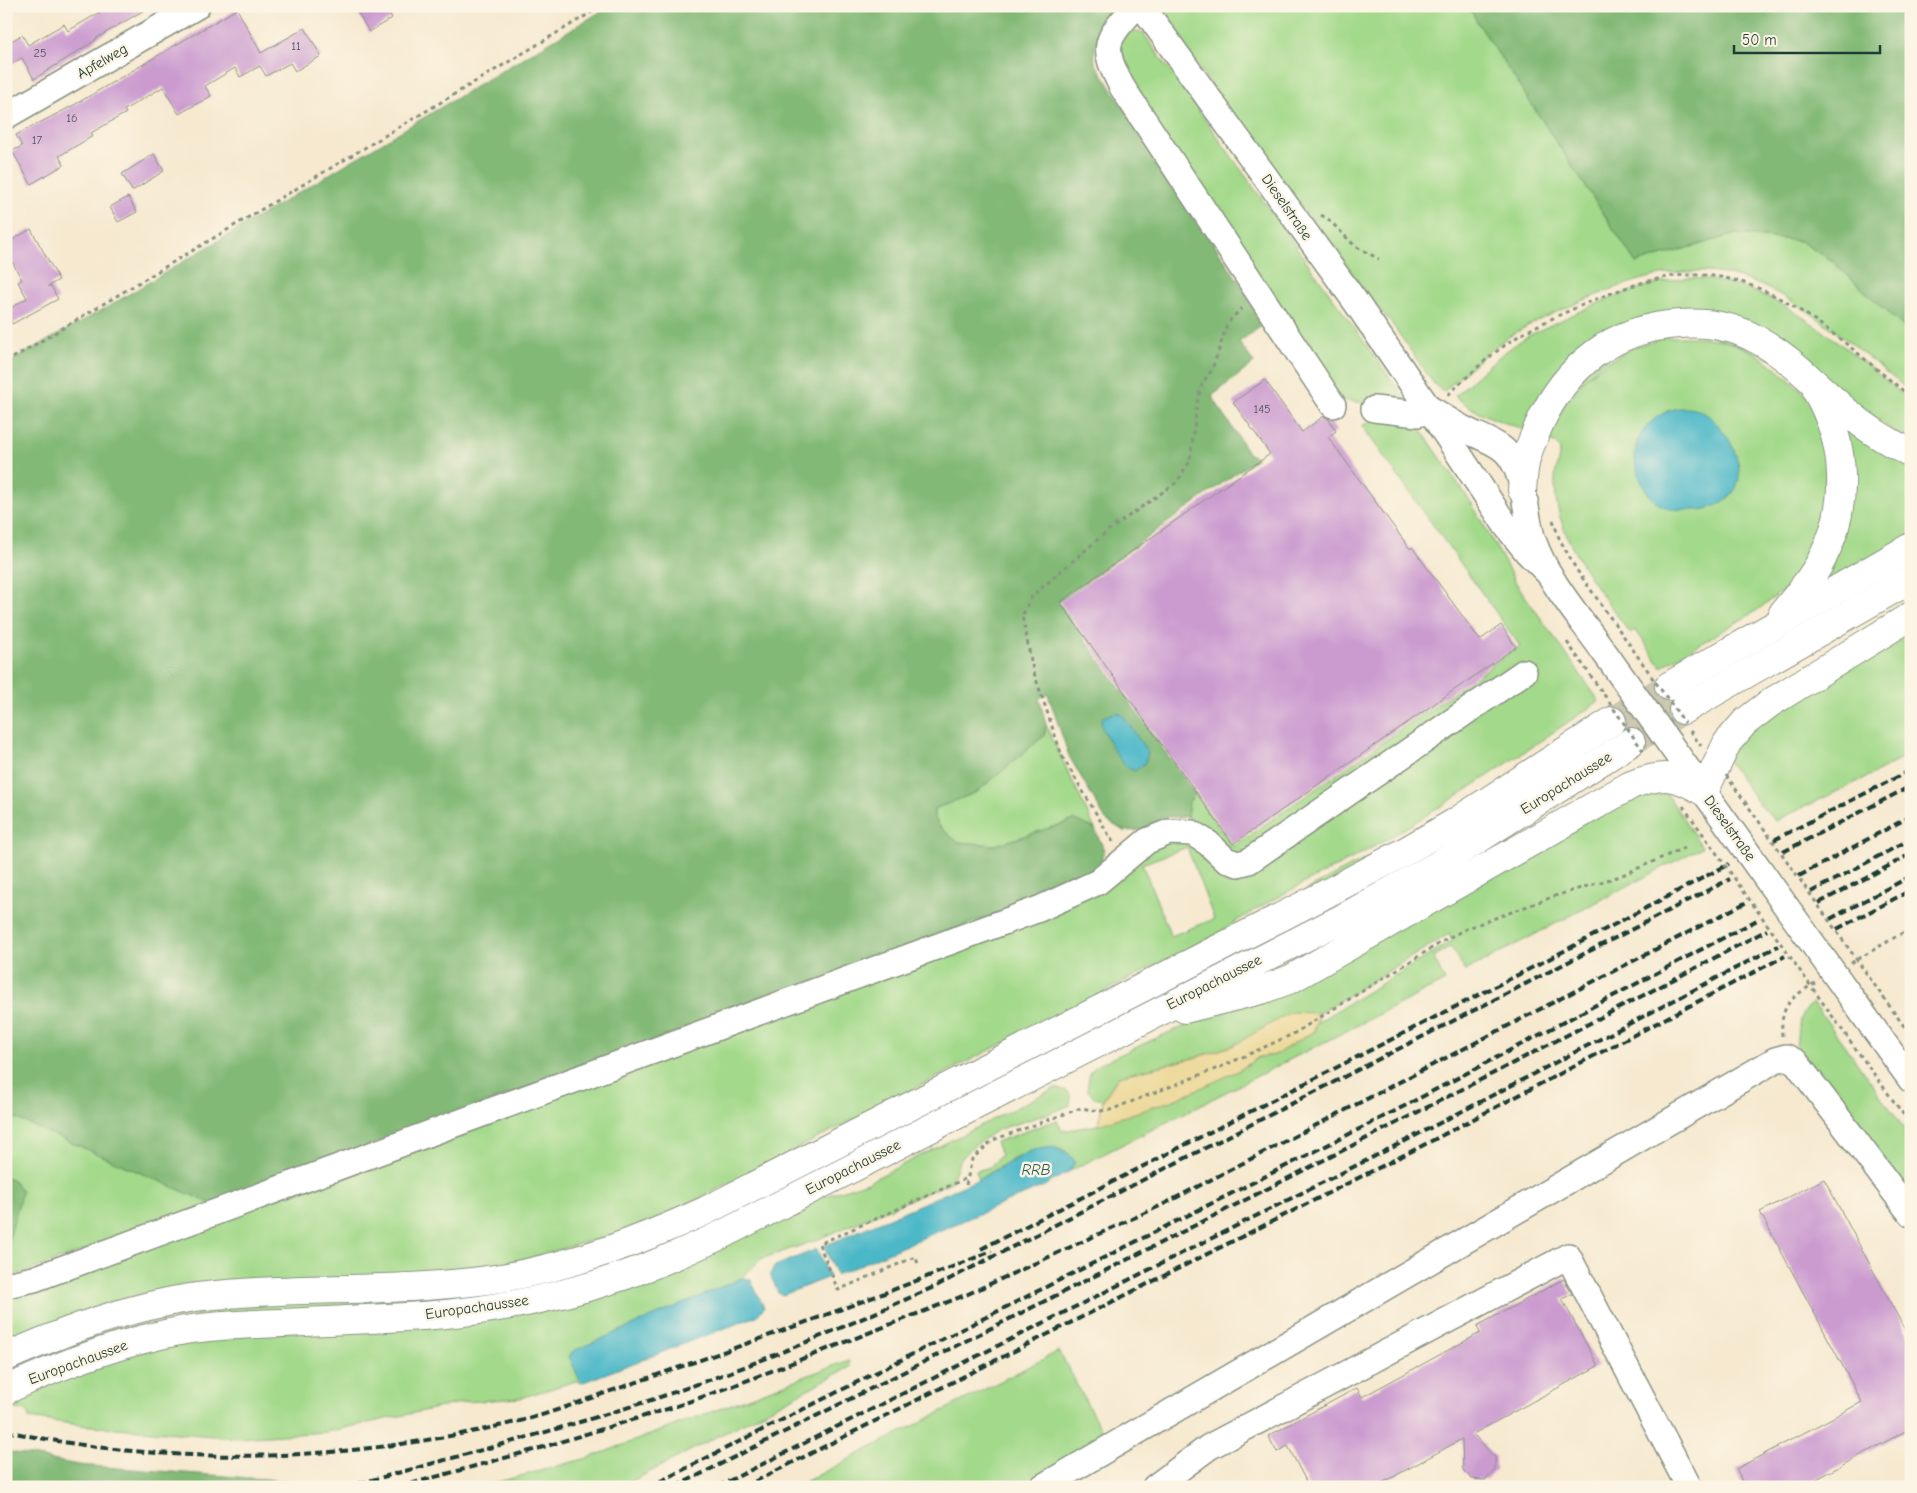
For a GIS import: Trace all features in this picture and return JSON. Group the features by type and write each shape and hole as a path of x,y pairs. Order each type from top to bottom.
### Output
{"main road":[{"path":"1522,490 1525,463 1531,443 1559,390 1585,360 1612,343 1638,331 1664,325 1698,323 1727,328 1755,338 1780,353 1866,427 1886,441 1911,453"},
{"path":"1773,625 1812,577 1824,557 1841,497 1842,472 1840,450 1826,410 1807,376"},
{"path":"1669,686 1911,547"},
{"path":"1684,717 1911,579"},
{"path":"1694,799 1727,742 1745,722 1770,703 1911,616"},
{"name":"Europachaussee","path":"6,1357 55,1335 98,1320 149,1306 196,1297 244,1293 452,1285 502,1278 540,1270 582,1260 622,1247 705,1211 1316,899 1454,823 1612,721"},
{"name":"Europachaussee","path":"6,1390 100,1351 141,1339 187,1330 242,1324 446,1314 572,1292 623,1276 672,1257 729,1231 1134,1022 1342,918 1436,866 1638,747"},
{"path":"1134,1022 1261,990 1290,979 1631,785 1645,780 1674,777 1687,781 1694,799"}],"street":[{"name":"Apfelweg","path":"6,116 197,6"},
{"path":"1136,6 1109,38 1108,59 1114,72 1122,87 1333,405"},
{"name":"Dieselstraße","path":"1142,6 1354,301 1429,409 1507,527 1527,552 1550,575"},
{"path":"1374,409 1418,414 1429,409"},
{"name":"Dieselstraße","path":"1429,409 1504,450 1516,466 1526,517 1533,539 1550,575 1669,743 1694,799 1866,1018 1911,1080"},
{"path":"6,1285 43,1276 1038,910 1098,882 1147,841 1169,832 1192,833 1208,843 1226,860 1238,864 1249,860 1524,672"},
{"path":"1042,1487 1775,1060 1786,1057 1796,1062 1911,1214"},
{"path":"1155,1487 1209,1447 1568,1256 1689,1487"}],"path":[{"path":"6,362 602,6"},
{"path":"1294,217 1299,207 1314,210 1328,219 1355,246 1379,259"},
{"path":"1123,860 1062,756 1033,670 1022,616 1032,596 1108,530 1177,482 1190,461 1197,403 1202,384 1211,371 1226,327 1231,319 1260,294"},
{"path":"1623,635 1684,717"},
{"path":"1580,662 1638,747"},
{"path":"1726,775 1911,1036"},
{"path":"1694,799 1845,1034 1911,1125"},
{"path":"966,1185 972,1159 993,1140 1081,1108 1099,1111 1110,1110 1223,1066 1293,1034 1468,928 1556,896 1620,876 1684,848"},
{"path":"918,1263 915,1257 838,1290 819,1244 967,1178"}],"green space":[{"path":"610,6 1112,6 1097,40 1095,63 1266,323 1239,342 1254,363 1212,396 1249,454 1257,458 1058,602 1195,794 1189,802 1187,817 1163,817 1142,830 1124,831 1106,820 1069,756 1048,694 1039,698 1046,725 1044,736 977,792 934,809 934,817 940,827 958,842 996,845 1075,820 1095,829 1104,850 1100,868 1054,892 212,1204 6,1114 6,364 111,305"},
{"path":"1155,6 1469,6 1476,20 1636,263 1736,234 1800,241 1831,260 1911,334 1911,392 1819,319 1780,294 1736,277 1691,272 1648,278 1626,284 1543,318 1499,344 1443,392 1434,384 1390,321 1366,293 1310,216 1287,191"},
{"path":"1469,6 1911,6 1911,334 1831,260 1800,241 1736,234 1636,263 1476,20"},
{"path":"1138,31 1143,33 1413,410 1342,400 1129,83 1117,45 1130,32"},
{"path":"1687,278 1719,281 1750,290 1808,320 1835,339 1911,401 1911,445 1824,378 1657,315 1526,430 1480,413 1455,396 1505,352 1534,333 1588,308 1636,289"},
{"path":"1666,337 1698,337 1722,340 1744,348 1766,360 1810,397 1835,473 1814,555 1789,586 1756,611 1661,667 1637,632 1635,630 1630,633 1593,582 1571,546 1563,527 1555,486 1560,448 1555,443 1548,441 1566,402 1586,378 1607,362 1632,348","holes":["1669,410 1703,412 1725,434 1735,450 1652,498 1638,473 1635,461 1635,449 1639,439 1645,429 1655,419"]},
{"path":"1374,419 1418,425 1472,504 1516,583 1599,701 1410,826 1258,908 1219,933 712,1192 657,1218 613,1235 514,1262 456,1270 145,1293 100,1305 6,1340 6,1290 1160,843 1187,841 1221,870 1254,851 1234,855 1206,829 1187,817 1189,802 1195,794 1233,847 1520,646 1362,426","holes":["1187,847 1214,919 1171,936 1142,864"]},
{"path":"1843,423 1911,462 1911,535 1821,585"},
{"path":"1911,625 1911,754 1775,821 1760,805 1728,761 1738,739"},
{"path":"1046,725 1095,829 1074,820 996,845 958,842 940,827 934,817 934,809 977,792 1044,736"},
{"path":"1616,727 1620,733 1477,826 1402,869 724,1218 667,1244 609,1266 569,1278 506,1292 412,1304 258,1311 172,1318 99,1337 6,1374 6,1366 145,1317 600,1262"},
{"path":"1659,789 1667,794 1702,847 1465,971 1451,947 1433,957 1445,981 1070,1171 1075,1162 1066,1152 1055,1148 1042,1149 1028,1152 979,1179 976,1171 990,1167 1001,1155 996,1142 1057,1120 1062,1131 1098,1125 1238,1071 1259,1057 1275,1055 1314,1031 1316,1023 1452,941 1449,934 1319,1013 1291,1013 1232,1046 1194,1058 1119,1076 1103,1100 1095,1098 1087,1090 1090,1072 1097,1065 1170,1032 1251,1002 1634,795"},
{"path":"1813,1002 1911,1138 1911,1203 1797,1049 1799,1024 1804,1013"},
{"path":"1055,1088 1067,1091 1071,1096 1070,1105 997,1130 974,1146 960,1160 951,1182 814,1241 761,1259 742,1278 569,1356 581,1383 576,1381 520,1398 465,1402 326,1432 238,1438 80,1425 29,1418 27,1411 6,1407 6,1398 65,1373 192,1338 436,1324 868,1182"},
{"path":"6,1114 212,1204 6,1279 6,1250 22,1191 12,1179 6,1177"},
{"path":"6,1177 12,1179 22,1191 6,1250"},
{"path":"1059,1351 1106,1439 1024,1487 795,1487"},
{"path":"849,1360 850,1367 621,1487 480,1487 591,1457"},
{"path":"6,1451 78,1465 291,1481 270,1487 6,1487"}],"sand":[{"path":"1291,1012 1319,1013 1314,1031 1275,1055 1259,1057 1238,1071 1174,1100 1098,1125 1103,1100 1119,1076 1194,1058 1232,1046"}],"water":[{"path":"1679,408 1698,410 1710,417 1728,438 1738,463 1739,476 1736,487 1729,497 1721,503 1701,510 1676,509 1657,503 1646,490 1636,467 1635,455 1637,444 1648,425 1657,417"},
{"path":"1116,712 1123,715 1148,753 1145,763 1135,771 1120,760 1102,728 1101,722 1103,717"},
{"name":"RRB","path":"1054,1147 1071,1156 1075,1162 1070,1171 1044,1186 836,1275 824,1246 979,1179 1032,1150"},
{"path":"817,1249 829,1277 783,1295 778,1293 770,1274 775,1266"},
{"path":"742,1278 750,1279 764,1307 757,1316 581,1383 569,1356 573,1351"}],"building":[{"path":"96,6 151,6 95,39 34,79 22,58 6,67 6,44 22,35 28,45 64,24 68,31 100,12"},
{"path":"354,6 385,6 392,18 369,32"},
{"path":"237,9 261,53 305,28 321,56 295,71 290,63 266,76 260,66 240,77 235,68 205,86 211,96 179,114 163,87 124,110 126,113 91,133 93,136 59,156 64,165 31,184 12,151 22,146 16,135 74,105"},
{"path":"154,154 164,171 132,191 122,174"},
{"path":"128,197 137,212 118,222 110,207"},
{"path":"31,229 59,280 48,286 51,286 58,299 12,324 6,311 27,298 18,282 22,280 7,252 11,250 7,243"},
{"path":"1265,380 1302,432 1324,416 1328,418 1336,431 1328,437 1480,640 1501,625 1516,647 1233,844 1060,602 1270,454 1233,402"},
{"path":"1824,1179 1911,1341 1911,1428 1802,1487 1745,1487 1736,1469 1862,1402 1760,1212"},
{"path":"1564,1279 1572,1294 1562,1299 1598,1366 1473,1434 1495,1457 1495,1470 1486,1480 1472,1479 1463,1470 1462,1439 1375,1487 1309,1487 1288,1446 1277,1452 1268,1436 1357,1388 1362,1397 1480,1333 1477,1326"}],"tunnel":[{"path":"1612,721 1669,686"},
{"path":"1631,742 1683,710"}],"railway":[{"path":"1774,840 1911,770"},
{"path":"1783,852 1911,786"},
{"path":"1799,876 1911,816"},
{"path":"1811,892 1911,839"},
{"path":"1819,903 1911,854"},
{"path":"981,1249 1545,961 1729,864"},
{"path":"1830,919 1911,876"},
{"path":"347,1487 547,1432 666,1395 768,1357 903,1301 936,1286 1730,879"},
{"path":"1837,929 1911,890"},
{"path":"399,1487 537,1449 674,1407 733,1386 968,1294 1162,1205 1747,902"},
{"path":"649,1487 1395,1111 1759,919"},
{"path":"675,1487 1359,1142 1767,930"},
{"path":"717,1487 1409,1139 1778,946"},
{"path":"744,1487 1414,1150 1785,956"},
{"path":"6,1431 70,1443 135,1451 200,1455 266,1456 396,1445 460,1434 524,1420 564,1408 824,1315 992,1251"}]}
